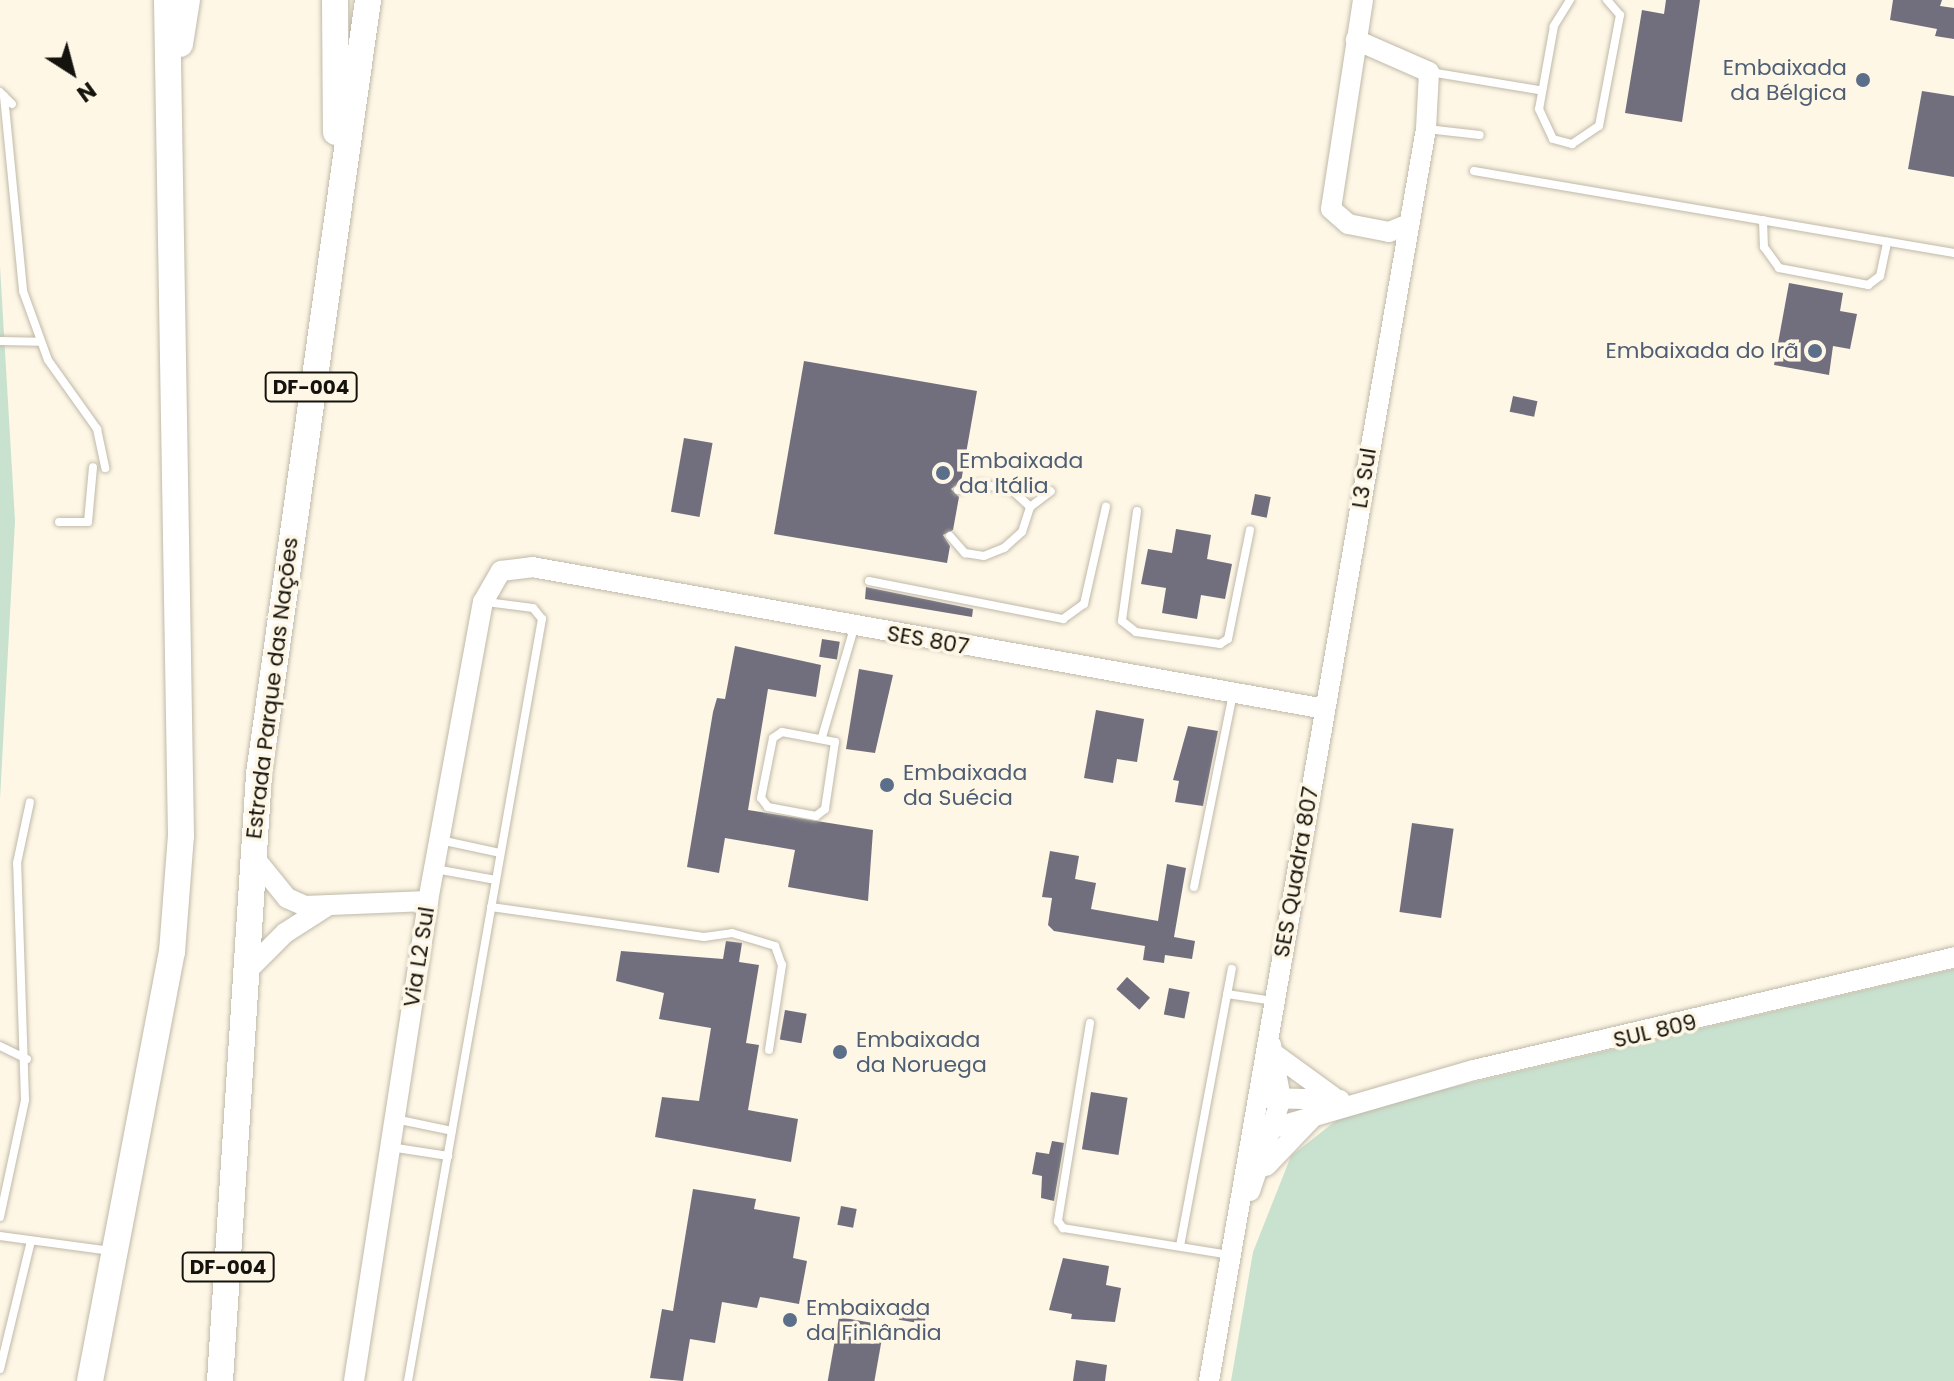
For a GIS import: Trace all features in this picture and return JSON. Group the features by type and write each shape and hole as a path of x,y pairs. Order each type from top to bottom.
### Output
{"highway":[{"path":"93,1373 112,1251 172,952 181,836 167,0"},
{"path":"169,111 187,0"},
{"path":"335,0 335,228"},
{"name":"Estrada Parque das Nações","path":"220,1381 249,969 253,856 280,598 368,0"}],"street":[{"path":"1363,0 1331,209 1348,224 1389,232 1405,247"},
{"path":"1354,49 1375,52 1429,72"},
{"name":"L3 Sul","path":"1325,709 1426,129 1429,72"},
{"path":"1389,232 1409,224"},
{"name":"SES 807","path":"532,567 854,628 1325,709"},
{"name":"Via L2 Sul","path":"354,1381 428,901 483,602 501,571 532,567"},
{"name":"SES Quadra 807","path":"1209,1381 1271,1045 1274,1001 1325,709"},
{"path":"253,856 287,898 327,906 428,901"},
{"path":"249,969 285,933 327,906"},
{"name":"SUL 809","path":"1253,1134 1347,1100 1954,957"},
{"path":"1271,1045 1347,1100"},
{"name":"SES Quadra 807","path":"1238,1216 1276,1126 1281,1099 1271,1045"},
{"name":"SUL 809","path":"1259,1098 1347,1100"},
{"path":"1254,1182 1318,1112"}],"lane":[{"path":"1570,0 1558,12 1539,90 1541,122 1553,139 1581,141 1599,126 1620,15 1607,0"},
{"path":"1429,72 1539,90"},
{"path":"2,94 12,104"},
{"path":"2,94 15,254 39,342 97,429 105,468"},
{"path":"1426,129 1480,135"},
{"path":"1474,171 1954,253"},
{"path":"1763,220 1764,247 1779,268 1868,285 1880,276 1887,242"},
{"path":"0,341 39,342"},
{"path":"59,522 88,522 93,467"},
{"path":"958,490 980,484 1012,490 1030,507"},
{"path":"950,536 965,553 984,556 1022,532 1030,507 1051,491"},
{"path":"869,581 1063,619 1084,604 1106,506"},
{"path":"1137,511 1122,621 1136,632 1220,644 1228,639 1250,530"},
{"path":"408,1381 542,619 533,608 483,602"},
{"path":"822,737 854,628"},
{"path":"1194,887 1233,693"},
{"path":"782,732 822,737 836,746 825,809 816,816 764,804 773,738 782,732"},
{"path":"0,1217 25,1100 27,1059 17,876 30,802"},
{"path":"440,840 500,853"},
{"path":"434,869 496,880"},
{"path":"491,907 704,937 732,933 775,946 782,965 769,1050"},
{"path":"1180,1246 1232,969"},
{"path":"1227,994 1274,1001"},
{"path":"1090,1023 1058,1221 1063,1228 1231,1255"},
{"path":"0,1046 27,1059"},
{"path":"395,1119 452,1131"},
{"path":"390,1147 448,1156"},
{"path":"0,1236 112,1251"},
{"path":"0,1369 31,1241"}],"green space":[{"path":"0,266 15,521 0,799"},
{"path":"1954,969 1954,1381 1231,1381 1253,1252 1291,1156 1347,1112"}],"building":[{"path":"1666,0 1700,0 1682,122 1625,113 1642,10 1664,14"},
{"path":"1893,0 1942,0 1940,6 1954,8 1954,39 1935,36 1937,29 1890,20"},
{"path":"1922,91 1954,96 1954,177 1908,169"},
{"path":"1789,283 1843,293 1840,311 1857,314 1850,349 1833,346 1829,375 1774,365"},
{"path":"804,361 977,391 961,482 951,489 959,497 953,530 943,535 950,546 947,563 774,534"},
{"path":"1513,396 1537,401 1534,417 1510,412"},
{"path":"684,438 713,443 700,517 671,512"},
{"path":"1255,494 1271,497 1267,518 1251,515"},
{"path":"1176,529 1211,535 1207,559 1232,564 1225,599 1201,595 1197,619 1162,613 1166,588 1141,584 1148,549 1172,553"},
{"path":"866,587 973,609 972,617 865,599"},
{"path":"822,639 840,642 837,660 819,657"},
{"path":"735,646 821,665 816,697 768,689 748,810 873,830 868,901 788,887 795,850 725,838 719,873 687,867 713,712 717,698 725,699"},
{"path":"859,669 893,675 875,753 846,749"},
{"path":"1096,710 1144,719 1137,762 1117,759 1113,783 1084,778"},
{"path":"1188,726 1218,731 1203,806 1175,802 1179,781 1173,780"},
{"path":"1412,823 1454,829 1441,918 1399,912"},
{"path":"1050,851 1079,856 1075,879 1096,883 1091,909 1158,921 1167,864 1186,868 1174,937 1195,941 1192,959 1165,955 1164,963 1143,960 1145,946 1054,931 1048,925 1052,898 1042,897"},
{"path":"726,941 742,943 739,962 759,965 746,1043 759,1045 748,1110 798,1119 791,1162 655,1137 662,1097 699,1101 711,1028 659,1019 664,993 616,981 621,951 723,959"},
{"path":"1127,977 1150,998 1139,1010 1116,989"},
{"path":"1169,988 1190,992 1184,1019 1164,1015"},
{"path":"785,1010 807,1014 801,1043 780,1040"},
{"path":"1091,1092 1128,1098 1118,1155 1082,1149"},
{"path":"1052,1141 1064,1143 1054,1201 1041,1198 1042,1176 1032,1174 1036,1152 1049,1154"},
{"path":"693,1189 756,1199 754,1209 800,1217 793,1258 807,1261 799,1304 760,1297 757,1308 722,1302 715,1343 690,1339 683,1381 650,1378 662,1309 673,1311"},
{"path":"841,1206 857,1209 853,1228 837,1225"},
{"path":"1063,1258 1109,1266 1106,1285 1121,1288 1115,1322 1071,1319 1072,1314 1049,1310"},
{"path":"901,1306 927,1310 924,1324 899,1320"},
{"path":"839,1317 884,1325 874,1381 828,1381"},
{"path":"1076,1360 1107,1365 1105,1381 1073,1381"}],"place":[{"name":"Embaixada da Bélgica","path":"1863,80"},
{"name":"Embaixada do Irã","path":"1815,351"},
{"name":"Embaixada da Itália","path":"943,473"},
{"name":"Embaixada da Suécia","path":"887,785"},
{"name":"Embaixada da Noruega","path":"840,1052"},
{"name":"Embaixada da Finlândia","path":"790,1320"}]}
